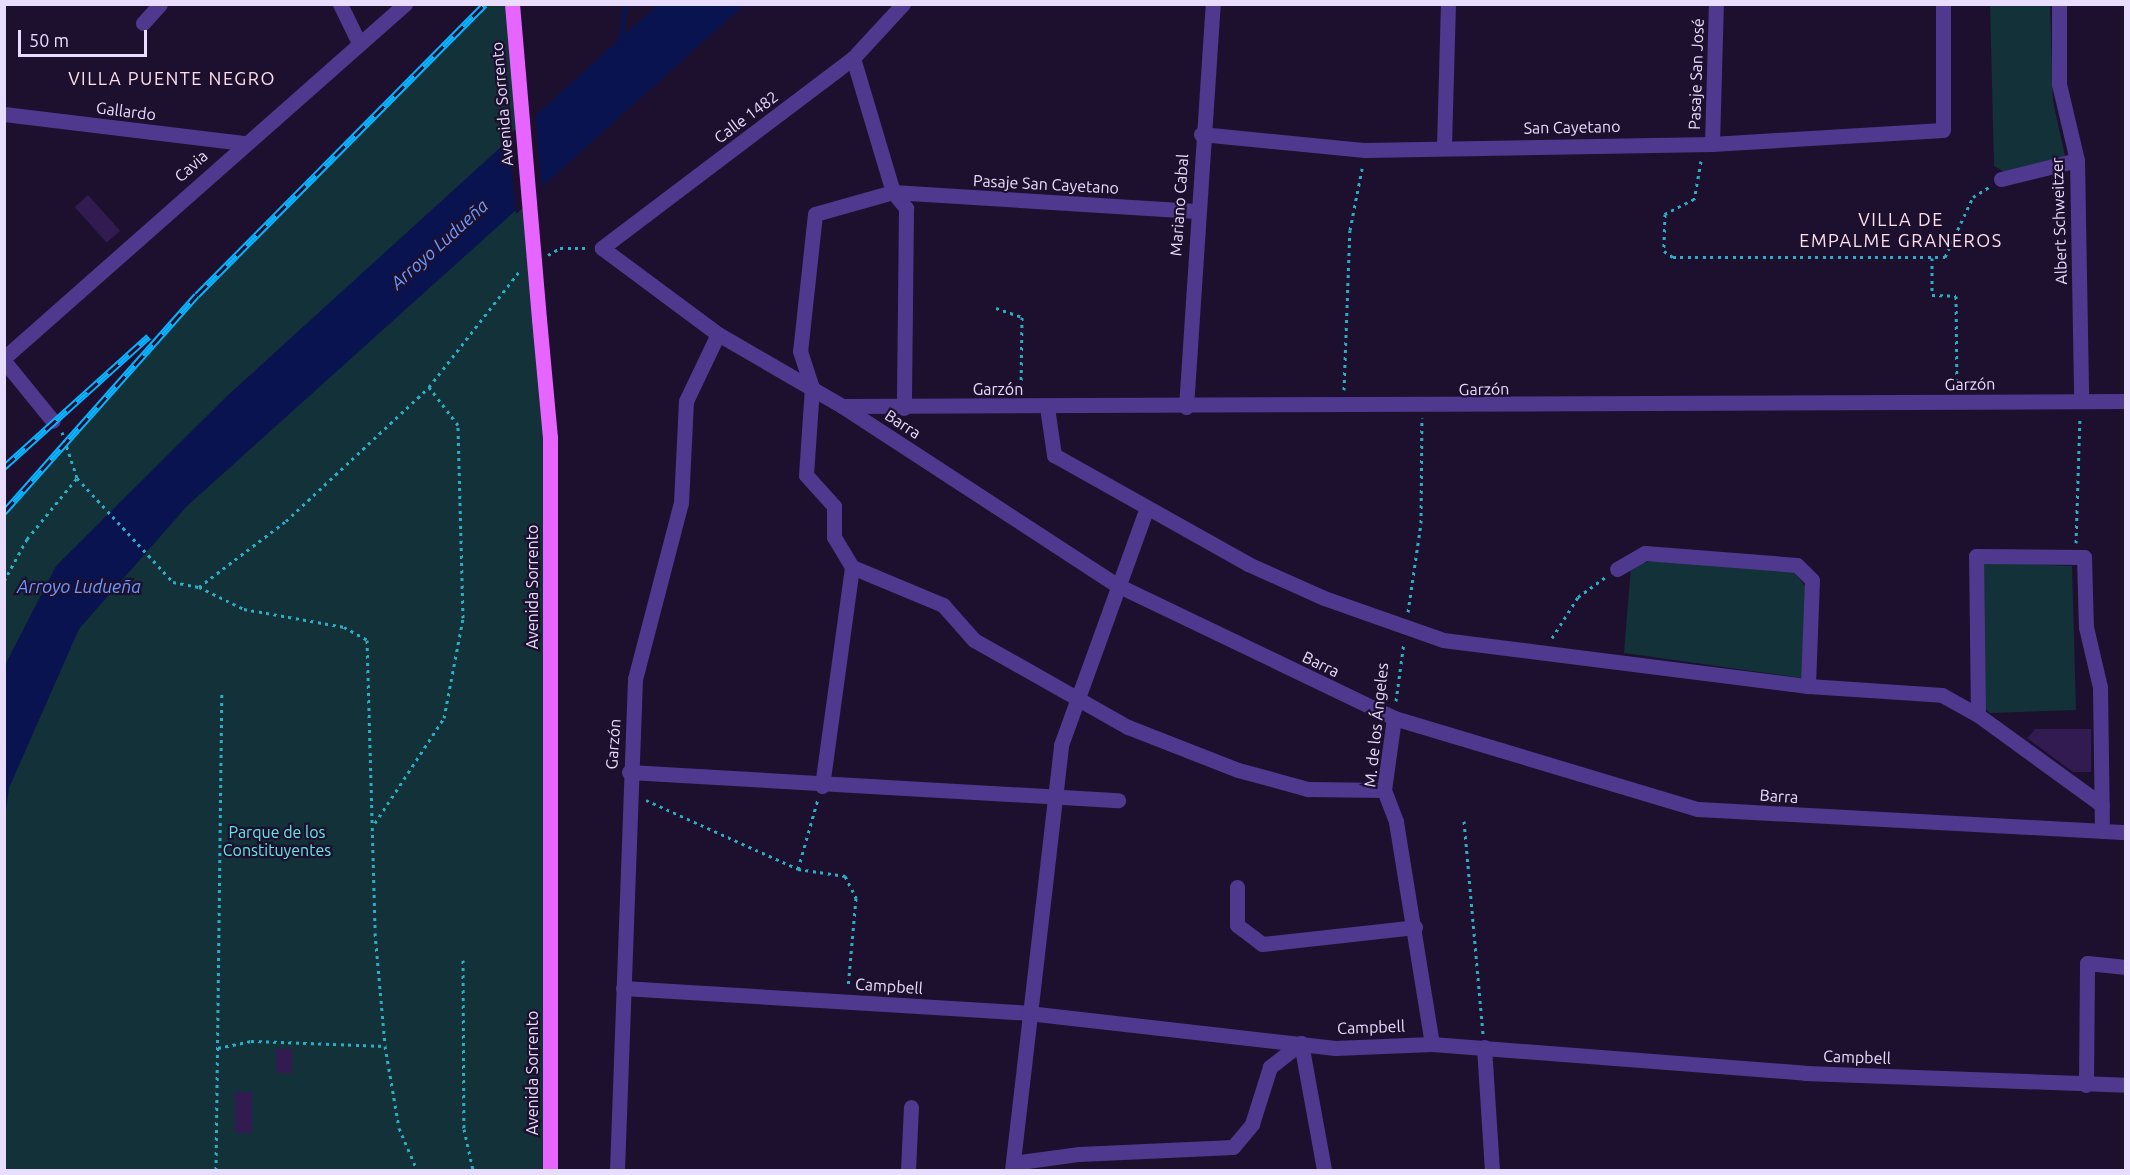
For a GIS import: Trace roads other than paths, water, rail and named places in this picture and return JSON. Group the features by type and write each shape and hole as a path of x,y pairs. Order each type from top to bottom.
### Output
{"main road":[{"name":"Avenida Sorrento","path":"512,4 550,438 550,1170"}],"street":[{"path":"143,23 160,4"},
{"path":"340,4 359,43"},
{"name":"Cavia","path":"4,360 243,143 405,4"},
{"name":"Calle 1482","path":"602,248 854,58 903,4"},
{"name":"Mariano Cabal","path":"1186,407 1201,134 1213,4"},
{"path":"1444,147 1448,4"},
{"name":"Pasaje San José","path":"1712,144 1716,4"},
{"name":"San Cayetano","path":"1201,134 1365,150 1712,144 1943,130 1943,4"},
{"name":"Albert Schweitzer","path":"2059,4 2059,84 2077,160 2081,401"},
{"path":"854,58 893,192 906,208 904,408"},
{"name":"Gallardo","path":"4,114 243,143"},
{"path":"2001,179 2077,160"},
{"name":"Pasaje San Cayetano","path":"812,387 800,351 815,214 893,192 1196,211"},
{"name":"Barra","path":"602,248 718,334 812,387 1117,585 1394,718 1698,809 2126,832"},
{"name":"Garzón","path":"617,1170 627,792 635,679 681,503 686,401 718,334"},
{"path":"4,360 53,421"},
{"path":"812,387 806,475 834,506 834,537 852,567 943,605 974,640 1077,694 1128,727 1238,770 1308,789 1384,790"},
{"name":"Garzón","path":"842,406 1422,408 2126,402"},
{"path":"1047,407 1054,455 1147,508 1313,593 1443,640 1808,686 1942,695 1978,715 2102,805"},
{"path":"1147,508 1077,694 1061,745 1028,1013 1012,1167 1078,1154 1233,1147 1252,1124 1270,1067 1301,1043 1324,1170"},
{"path":"1617,569 1645,553 1797,565 1812,580 1808,686"},
{"path":"1978,715 1976,556 2084,557 2086,627 2100,687 2102,831"},
{"path":"822,786 852,567"},
{"name":"M. de los Ángeles","path":"1394,718 1384,790 1415,927 1432,1044"},
{"path":"629,772 1056,800 1118,801"},
{"path":"1237,887 1237,925 1262,944 1415,927"},
{"path":"2086,1085 2087,963 2126,967"},
{"name":"Campbell","path":"623,988 1028,1013 1335,1048 1432,1044 1805,1073 2126,1085"},
{"path":"1484,1047 1492,1170"},
{"path":"908,1170 911,1107"}],"water":[{"name":"Arroyo Ludueña","path":"657,5 744,5 187,506 79,629 9,788 5,817 5,665 56,566 227,396"}],"waterway":[{"path":"620,45 625,5"}],"railway":[{"path":"4,512 197,295 485,4"},
{"path":"4,467 149,336"}],"district":[{"name":"VILLA PUENTE NEGRO","path":"172,78"},
{"name":"VILLA DE EMPALME GRANEROS","path":"1901,230"}],"park label":[{"name":"Parque de los Constituyentes","path":"277,841"}]}
